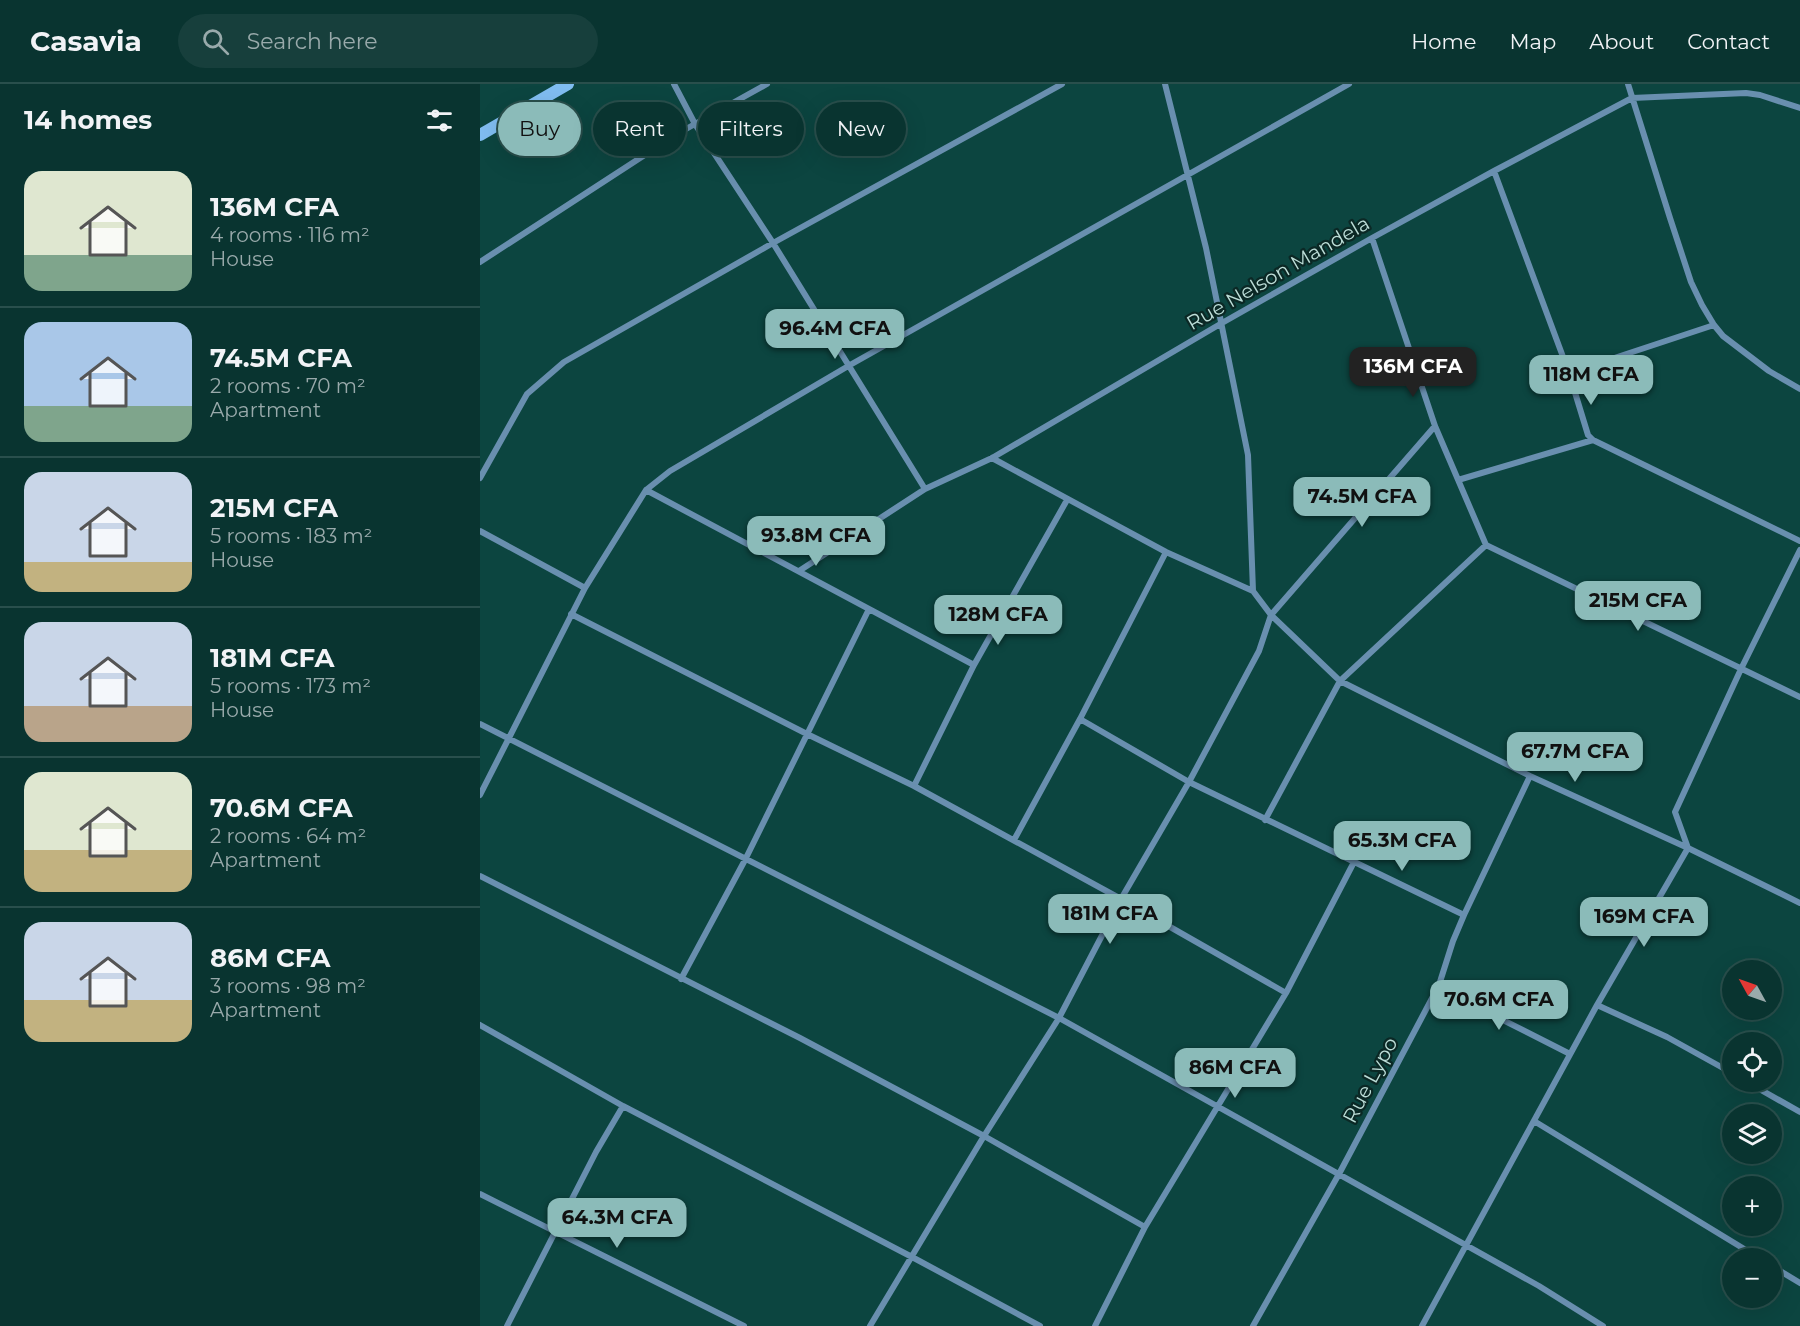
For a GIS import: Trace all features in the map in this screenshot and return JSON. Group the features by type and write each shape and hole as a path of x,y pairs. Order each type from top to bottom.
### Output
{"street":[{"path":"480,135 568,84"},
{"path":"674,84 695,124 773,243 926,489"},
{"path":"480,262 667,141 767,84"},
{"path":"480,478 527,394 564,363 773,243 1062,84"},
{"path":"1166,84 1189,174 1222,323 1248,455 1253,591"},
{"path":"480,795 585,588 646,490 670,471 850,365 1349,84"},
{"path":"1628,84 1691,282 1702,305 1723,336 1769,370 1800,389"},
{"name":"Rue Nelson Mandela","path":"799,571 926,489 992,458 1372,238 1632,98 1746,93 1760,95 1800,108"},
{"path":"1494,171 1569,373 1585,430 1593,440 1800,541"},
{"path":"1372,238 1435,426 1486,545 1800,698"},
{"path":"1569,373 1714,325"},
{"path":"870,1326 984,1136 1059,1018 1121,899 1189,782 1259,651 1271,615 1435,426"},
{"path":"1458,480 1593,440"},
{"path":"992,458 1166,552 1253,591 1271,615 1340,681 1530,776 1688,848 1800,903"},
{"path":"646,490 974,665"},
{"path":"914,786 974,665 1067,500"},
{"path":"480,531 585,588"},
{"path":"1265,820 1340,681 1486,545"},
{"path":"1422,1326 1597,1005 1688,848 1675,812 1741,669 1800,550"},
{"path":"1014,840 1080,719 1166,552"},
{"path":"681,979 745,860 869,609"},
{"path":"572,614 914,786 1121,899 1286,993"},
{"path":"1080,719 1189,782 1464,915"},
{"path":"480,724 1059,1018 1539,1286 1603,1326"},
{"name":"Rue Lypo","path":"1253,1326 1339,1174 1439,986 1464,915 1530,776"},
{"path":"1095,1326 1145,1227 1286,993 1354,862"},
{"path":"480,876 800,1038 984,1136 1145,1227"},
{"path":"1439,986 1570,1054"},
{"path":"1597,1005 1667,1037 1722,1067"},
{"path":"480,1025 623,1106 1040,1326"},
{"path":"1765,1092 1800,1112"},
{"path":"507,1326 596,1152 623,1106"},
{"path":"1534,1121 1743,1248"},
{"path":"480,1194 744,1326"},
{"path":"1782,1272 1800,1283"}]}
